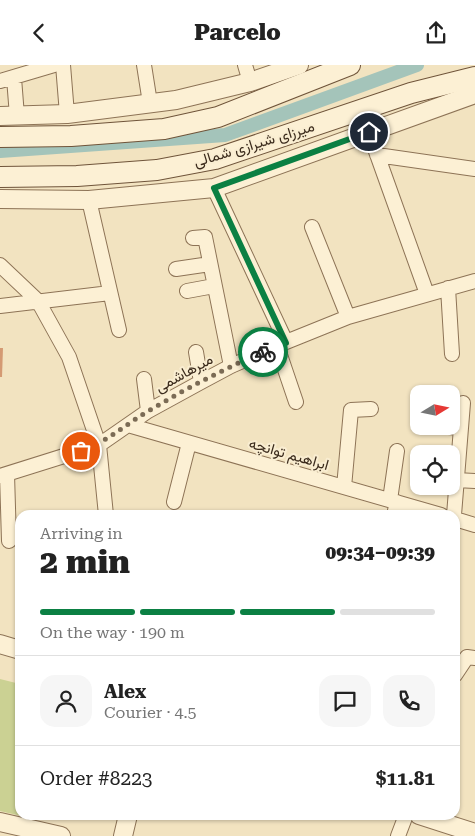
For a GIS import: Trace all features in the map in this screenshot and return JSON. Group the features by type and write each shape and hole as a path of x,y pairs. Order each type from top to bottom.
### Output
{"main road":[{"path":"0,137 71,136 164,129 218,117 350,65"},
{"name":"میرزای شیرازی شمالی","path":"0,177 77,176 157,170 215,159 411,93 475,77"}],"street":[{"path":"54,65 7,80 9,116 67,115 199,96 248,73 299,65"},
{"path":"63,65 67,115"},
{"path":"144,65 150,103"},
{"name":"میرزای شیرازی شمالی","path":"0,199 89,200 214,188 475,94"},
{"path":"369,132 427,294"},
{"path":"377,155 475,169"},
{"path":"214,188 282,344 296,402"},
{"path":"89,200 118,330"},
{"path":"312,227 348,317"},
{"path":"193,239 205,237 231,365"},
{"path":"176,269 210,264"},
{"path":"0,265 38,301 69,357 99,445 106,510"},
{"name":"میرهاشمی","path":"3,475 99,445 148,411 231,365 282,344 348,317 448,287 475,281"},
{"path":"187,291 214,286"},
{"path":"448,287 452,354"},
{"path":"0,306 110,293"},
{"path":"196,351 201,382"},
{"path":"144,379 148,411"},
{"path":"459,445 463,403"},
{"path":"344,487 351,409 371,409"},
{"name":"ابراهیم توانچه","path":"128,425 344,487 393,506 414,510"},
{"path":"174,502 190,443"},
{"path":"393,506 397,451"},
{"path":"3,475 9,541"},
{"path":"460,480 475,481"},
{"path":"454,510 455,495"},
{"path":"460,520 475,525"},
{"path":"0,644 15,649"},
{"path":"460,668 467,657 475,658"},
{"path":"123,836 127,820"},
{"path":"398,836 404,820"},
{"path":"433,820 475,835"},
{"path":"0,822 60,836"}],"green space":[{"path":"0,679 15,683 15,814 0,811"}],"building":[{"path":"0,348 3,348 2,377 0,377"}],"waterway":[{"path":"0,151 225,135 417,65"}],"way so far":[{"path":"81,451 99,445 148,411 231,365 263,352"}],"route":[{"path":"263,352 286,343 214,188 369,132"}]}
